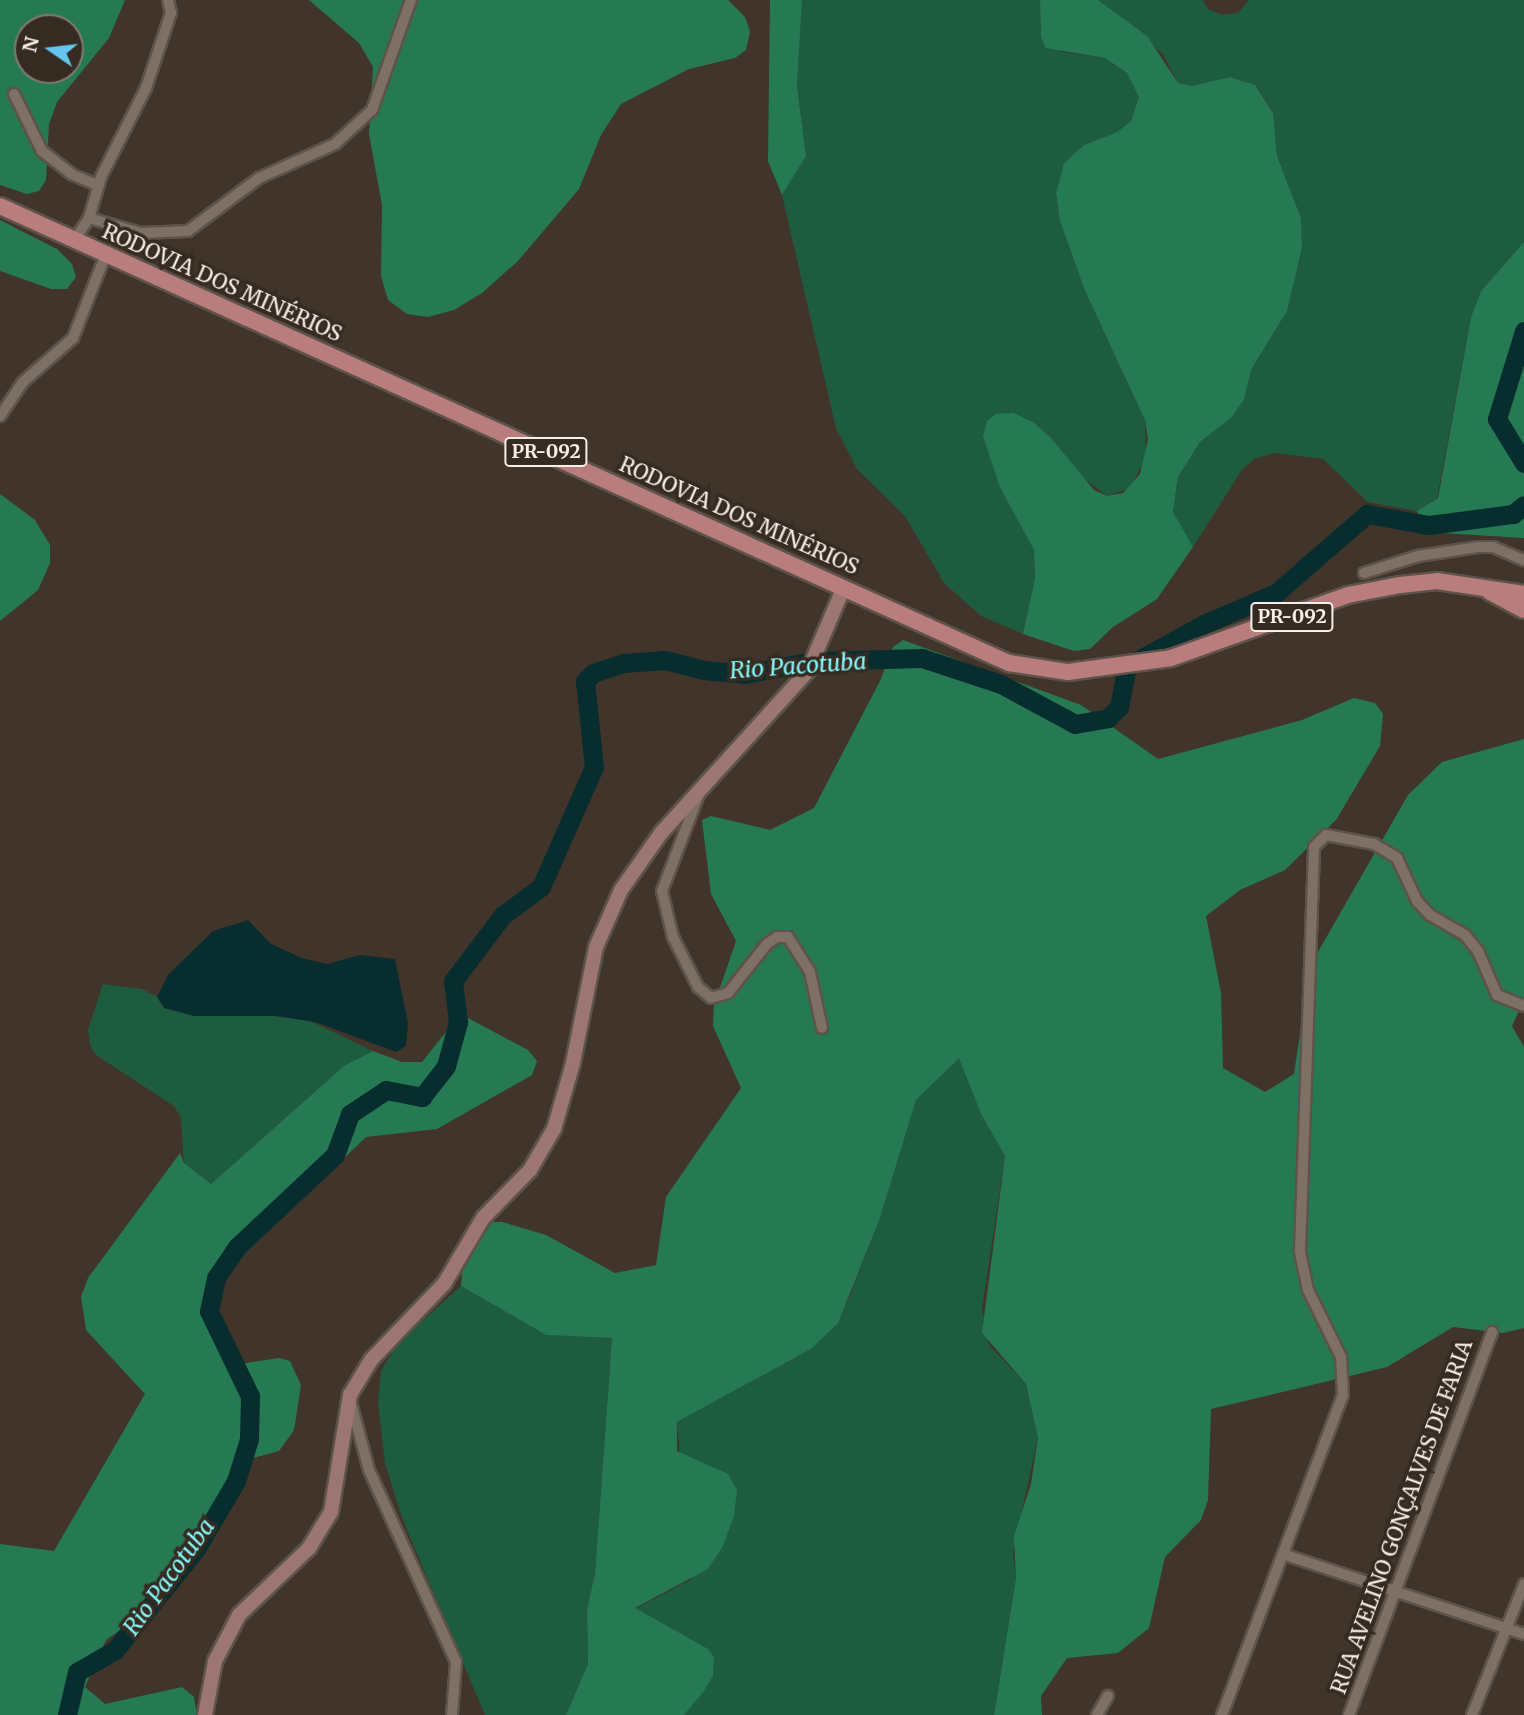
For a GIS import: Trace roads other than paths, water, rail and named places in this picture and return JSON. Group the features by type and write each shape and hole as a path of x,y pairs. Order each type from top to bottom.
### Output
{"main road":[{"name":"RODOVIA DOS MINÉRIOS","path":"0,206 1009,663 1068,672 1171,658 1348,595 1401,585 1437,581 1524,594"},
{"name":"RODOVIA DOS MINÉRIOS","path":"1488,590 1524,610"}],"street":[{"path":"75,239 89,218 99,186 146,88 172,13 168,0"},
{"path":"89,218 141,233 188,231 259,178 335,144 372,110 411,0"},
{"path":"14,94 42,151 71,174 99,186"},
{"path":"0,416 23,382 73,338 106,254"},
{"path":"1364,573 1418,556 1478,547 1493,547 1524,560"},
{"path":"205,1715 215,1661 239,1615 309,1548 331,1512 350,1395 371,1360 444,1284 483,1218 530,1170 554,1129 573,1063 596,947 621,890 661,833 808,671 844,587"},
{"path":"701,789 662,891 673,937 698,987 711,998 729,993 767,944 777,937 788,937 810,972 821,1028"},
{"path":"1222,1715 1343,1395 1344,1374 1341,1357 1308,1290 1300,1251 1314,846 1326,835 1374,844 1397,858 1417,901 1430,915 1465,935 1478,951 1497,995 1524,1006"},
{"name":"RUA AVELINO GONÇALVES DE FARIA","path":"1349,1715 1492,1332"},
{"path":"350,1395 369,1470 456,1662 452,1715"},
{"path":"1283,1553 1396,1588 1524,1634"},
{"path":"1472,1715 1524,1584"},
{"path":"1097,1715 1108,1696"}],"water":[{"path":"248,920 271,944 302,958 327,964 360,955 395,959 408,1023 406,1046 396,1052 315,1022 277,1016 194,1016 164,1008 157,997 168,975 213,931"}],"waterway":[{"name":"Rio Pacotuba","path":"1524,331 1497,419 1524,463"},
{"name":"Rio Pacotuba","path":"67,1715 77,1672 115,1650 196,1549 236,1481 249,1439 250,1396 209,1311 216,1278 237,1247 335,1155 350,1114 386,1090 422,1097 446,1066 458,1022 453,981 503,915 541,887 594,767 585,681 593,673 624,663 665,660 704,670 745,674 812,661 922,658 1001,684 1075,724 1108,718 1119,707 1127,666 1204,624 1276,593 1367,514 1429,525 1513,514 1524,505"}]}
